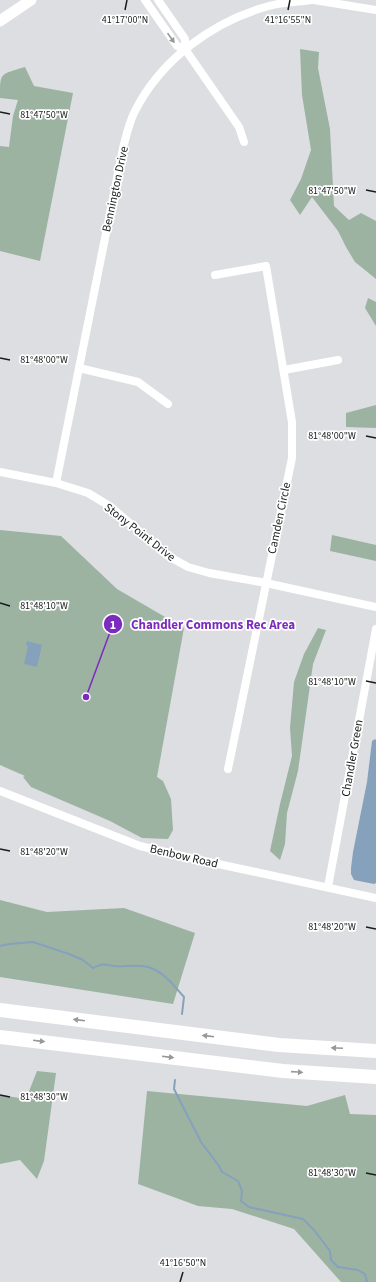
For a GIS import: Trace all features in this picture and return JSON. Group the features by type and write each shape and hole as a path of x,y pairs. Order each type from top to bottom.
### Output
{"highway":[{"path":"0,1010 279,1045 376,1051"},
{"path":"0,1037 283,1071 376,1077"}],"street":[{"path":"0,21 31,0"},
{"path":"145,0 177,46 185,49"},
{"path":"158,0 185,40 185,49 239,127 244,142"},
{"name":"Bennington Drive","path":"56,483 123,148 133,114 148,89 166,67 193,42 230,20 270,6 313,0 376,10"},
{"name":"Camden Circle","path":"215,275 266,266 292,422 292,458 228,769"},
{"path":"284,370 338,360"},
{"path":"79,368 138,382 168,404"},
{"name":"Stony Point Drive","path":"0,472 56,483 88,493 111,507 168,556 188,567 376,607"},
{"name":"Chandler Green","path":"328,887 376,629"},
{"name":"Benbow Road","path":"0,791 140,846 376,898"}],"green space":[{"path":"300,49 319,52 318,68 330,129 334,206 349,220 361,213 376,221 376,279 355,262 338,231 312,197 300,215 290,200 301,179 311,150 302,95"},
{"path":"25,67 34,86 73,93 40,261 0,251 0,146 9,147 13,116 18,100 0,98 0,83 1,78 6,73"},
{"path":"368,298 376,302 376,326 365,308"},
{"path":"376,405 376,428 346,427 346,413"},
{"path":"0,530 61,536 117,589 184,628 157,777 163,781 171,799 173,830 168,839 142,838 110,821 31,787 23,777 25,776 0,765"},
{"path":"332,535 376,545 376,561 330,551"},
{"path":"318,628 326,630 313,664 298,771 287,813 285,844 280,860 270,851 292,756 290,728 294,682 304,654"},
{"path":"0,900 47,912 124,908 195,933 173,1004 0,977"},
{"path":"37,1071 56,1073 44,1161 37,1179 20,1160 0,1164 0,1095 26,1099"},
{"path":"147,1091 307,1106 345,1095 350,1114 376,1115 376,1282 341,1282 294,1229 232,1209 198,1206 138,1184"}],"water":[{"path":"27,641 42,645 37,667 24,664 28,646 26,645"},
{"path":"375,739 376,883 374,884 354,880 351,874 351,868 367,782 372,741"}],"waterway":[{"path":"0,946 33,942 83,960 93,968 104,964 110,966 148,967 159,972 168,979 184,997 182,1014"},
{"path":"175,1080 174,1089 201,1142 222,1172 238,1181 242,1191 241,1201 249,1207 303,1219 314,1230 330,1251 331,1260 338,1267 358,1270 365,1274 367,1282"}],"place":[{"name":"Chandler Commons Rec Area","path":"86,697"}]}
